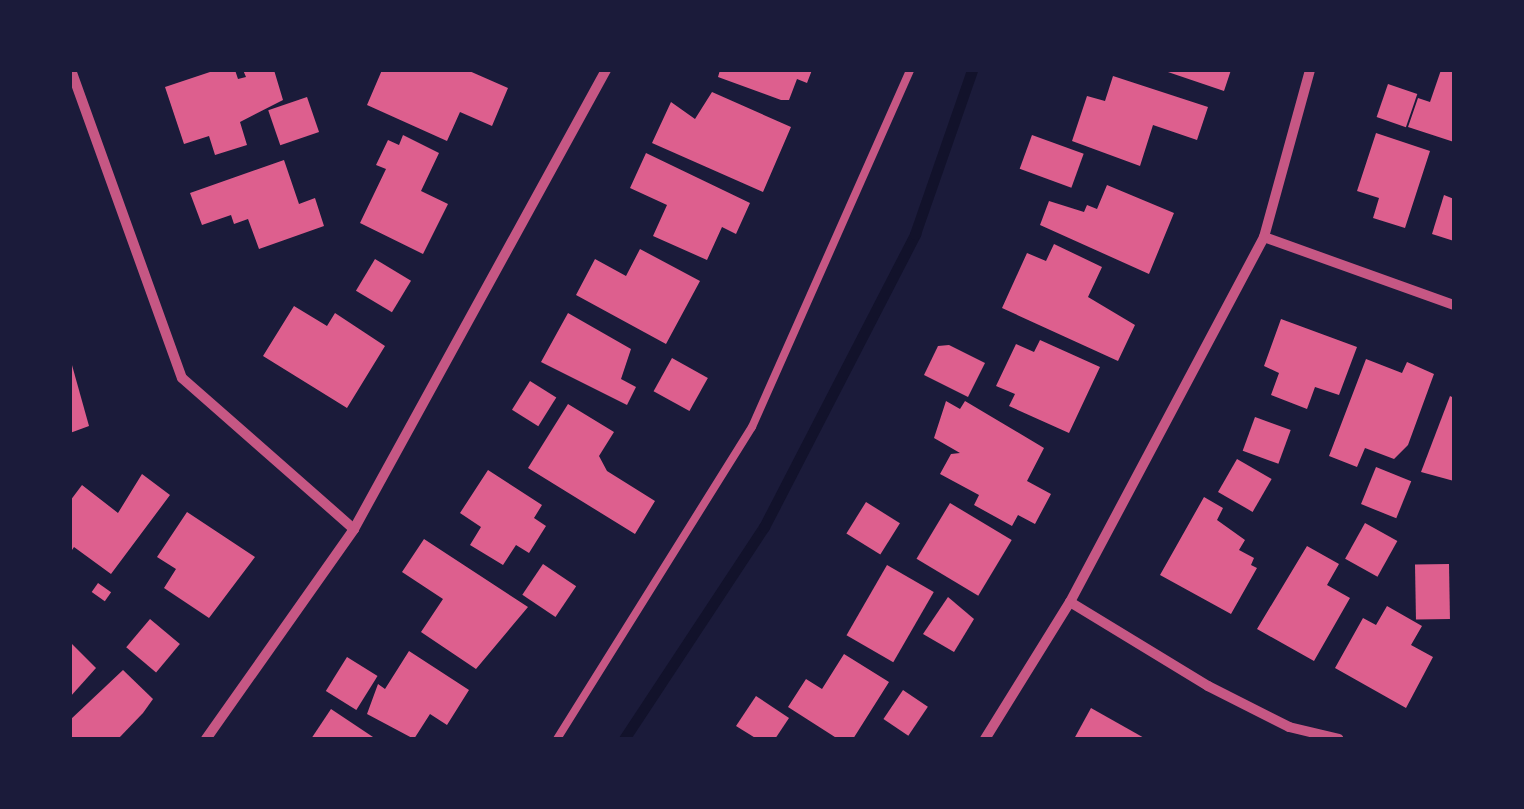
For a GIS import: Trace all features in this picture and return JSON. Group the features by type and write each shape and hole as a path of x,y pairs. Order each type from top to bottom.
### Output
{"street":[{"path":"72,70 182,378 354,529"},
{"path":"206,739 354,529 606,70"},
{"path":"984,739 1070,602 1264,237 1310,70"},
{"path":"1264,237 1454,304"},
{"path":"1070,602 1208,686 1288,727 1339,739"}],"lane":[{"path":"557,739 752,427 910,70"}],"building":[{"path":"216,70 235,70 238,79 246,77 243,70 274,70 283,100 240,122 247,145 215,155 209,136 184,144 165,87"},
{"path":"382,70 467,70 508,88 492,126 460,112 447,141 367,105"},
{"path":"720,70 812,70 807,83 797,79 789,100 781,100 718,77"},
{"path":"1162,70 1231,70 1224,91"},
{"path":"1441,70 1454,70 1454,142 1408,127 1418,98 1430,102"},
{"path":"1113,76 1208,107 1197,140 1153,125 1140,166 1072,141 1087,96 1105,101"},
{"path":"1388,84 1417,94 1406,127 1377,117"},
{"path":"712,92 791,127 763,192 652,143 671,102 695,119"},
{"path":"307,97 319,132 280,145 268,110"},
{"path":"1376,133 1430,151 1405,228 1373,218 1379,198 1357,191"},
{"path":"403,135 439,153 421,191 448,204 423,254 360,223 386,169 376,165 388,140 399,145"},
{"path":"1032,135 1084,154 1071,188 1020,169"},
{"path":"646,153 750,203 736,234 722,227 707,260 653,236 667,205 630,188"},
{"path":"284,160 299,204 315,198 324,226 259,249 248,219 234,224 231,215 202,225 190,193"},
{"path":"1107,185 1174,213 1149,274 1040,225 1049,201 1084,212 1087,205 1097,209"},
{"path":"1444,195 1454,199 1454,241 1432,234"},
{"path":"1054,244 1102,267 1088,297 1135,325 1118,361 1002,308 1027,253 1046,261"},
{"path":"640,249 700,281 666,344 576,295 595,259 626,276"},
{"path":"375,259 411,281 392,312 356,291"},
{"path":"294,306 327,326 335,313 385,346 347,408 263,356"},
{"path":"568,313 631,349 621,379 636,387 627,405 541,362"},
{"path":"1281,319 1357,347 1339,395 1315,387 1307,409 1271,395 1279,373 1264,366"},
{"path":"1040,340 1100,367 1069,433 1009,406 1015,394 996,386 1016,344 1034,352"},
{"path":"949,345 985,363 968,397 924,375 938,346"},
{"path":"70,358 89,426 70,433"},
{"path":"672,358 708,378 689,411 654,391"},
{"path":"1366,359 1402,373 1407,362 1434,374 1408,445 1394,459 1365,448 1357,467 1329,456"},
{"path":"530,381 556,397 538,426 512,410"},
{"path":"1450,396 1454,398 1454,481 1421,472"},
{"path":"946,401 960,409 965,401 1044,448 1027,481 1051,494 1035,524 1018,515 1012,526 974,505 979,495 940,474 951,454 960,453 934,438"},
{"path":"568,404 614,432 599,456 607,471 655,501 635,534 528,468"},
{"path":"1255,417 1291,430 1278,464 1243,451"},
{"path":"1237,459 1272,479 1253,512 1218,492"},
{"path":"1376,467 1411,481 1396,518 1361,504"},
{"path":"488,470 542,505 534,518 546,526 529,553 516,545 503,565 470,545 481,527 460,513"},
{"path":"142,474 170,495 111,574 74,547 70,553 70,501 82,485 118,513"},
{"path":"1204,497 1223,508 1217,520 1245,540 1239,550 1254,558 1251,565 1257,568 1231,614 1160,575"},
{"path":"866,502 900,523 880,555 846,533"},
{"path":"950,503 1012,540 978,596 917,559"},
{"path":"187,512 255,557 209,618 164,588 176,569 157,557"},
{"path":"1365,523 1397,541 1377,577 1345,559"},
{"path":"424,539 528,607 476,669 421,632 443,599 402,572"},
{"path":"1307,546 1339,564 1327,585 1350,598 1314,661 1257,629"},
{"path":"543,564 576,586 555,617 522,595"},
{"path":"1449,564 1450,619 1416,620 1415,565"},
{"path":"887,565 934,592 893,662 846,635"},
{"path":"98,583 111,592 105,601 92,592"},
{"path":"948,597 974,619 954,652 923,634"},
{"path":"1387,606 1422,626 1411,645 1433,657 1406,708 1335,668 1363,618 1376,625"},
{"path":"150,619 180,644 156,672 126,647"},
{"path":"70,642 96,668 70,697"},
{"path":"409,651 469,690 447,725 430,714 414,739 367,714 378,684 385,689"},
{"path":"844,654 889,682 853,739 838,739 788,707 806,679 822,689"},
{"path":"347,657 378,676 356,710 326,691"},
{"path":"123,670 153,699 143,713 118,739 70,739 70,720"},
{"path":"903,690 928,707 908,736 883,719"},
{"path":"756,696 789,718 775,739 757,739 736,726"},
{"path":"1091,708 1146,739 1074,739"},
{"path":"331,709 376,739 311,739"}],"waterway":[{"path":"624,739 764,527 915,234 972,70"}]}
